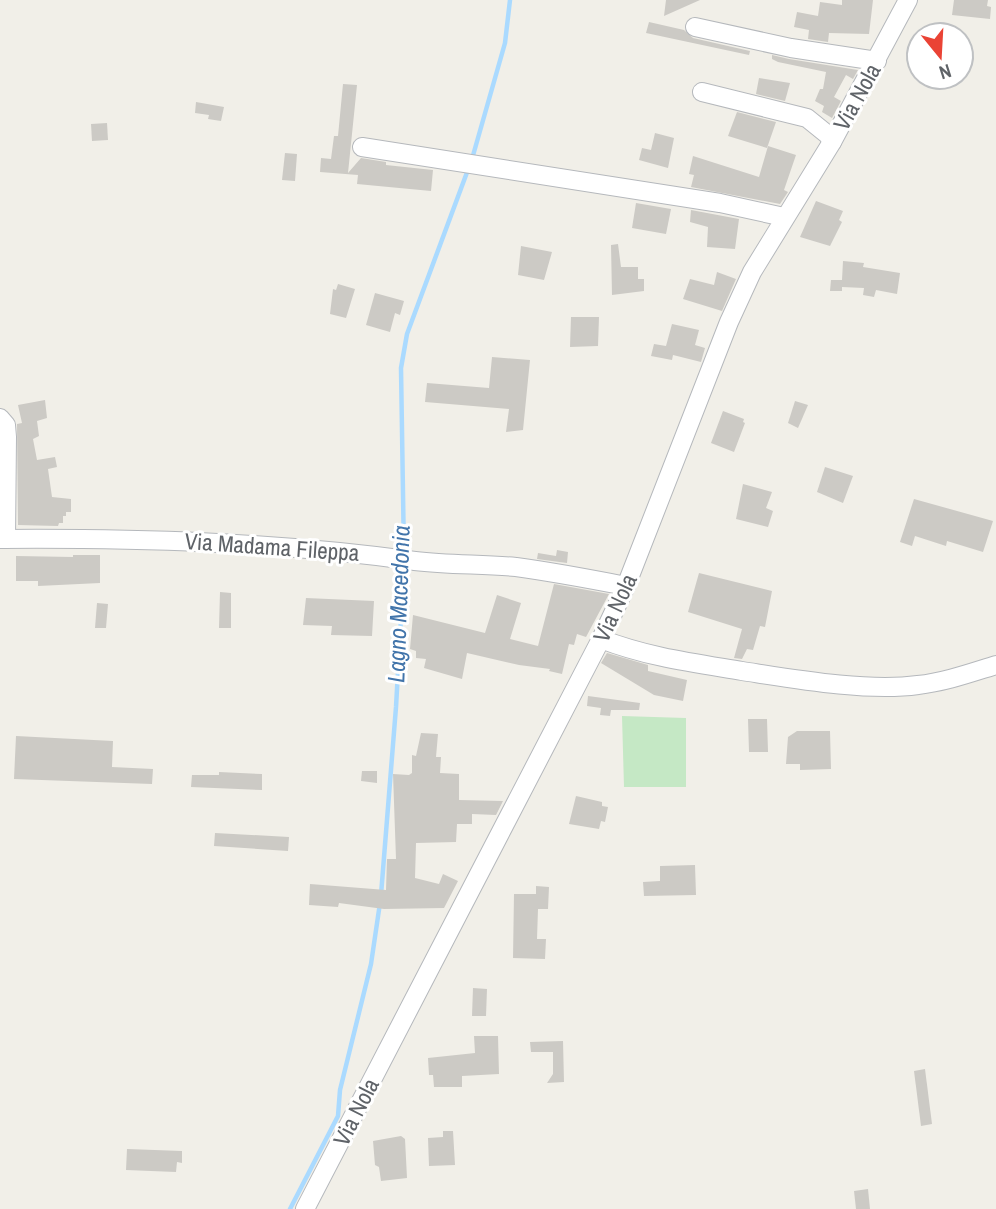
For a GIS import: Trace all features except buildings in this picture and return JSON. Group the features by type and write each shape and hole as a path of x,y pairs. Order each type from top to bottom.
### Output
{"street":[{"name":"Via Nola","path":"305,1209 601,639 626,586 729,321 752,272 832,142 908,0"},
{"path":"695,27 791,48 877,61"},
{"path":"702,92 807,118 828,135 832,142"},
{"path":"362,147 720,203 784,217"},
{"path":"0,418 6,425 7,437 3,539"},
{"name":"Via Madama Fileppa","path":"3,539 206,541 301,548 414,561 515,567 626,586"},
{"path":"601,639 627,649 676,660 822,682 890,687 938,681 996,666"}],"green space":[{"path":"622,716 686,718 686,787 624,787"}],"waterway":[{"name":"Lagno Macedonia","path":"472,159 505,43 510,0"},
{"name":"Lagno Macedonia","path":"404,556 401,368 407,334 469,167"},
{"name":"Lagno Macedonia","path":"381,895 404,565"},
{"name":"Lagno Macedonia","path":"290,1209 338,1116 340,1090 371,964 380,903"}]}
